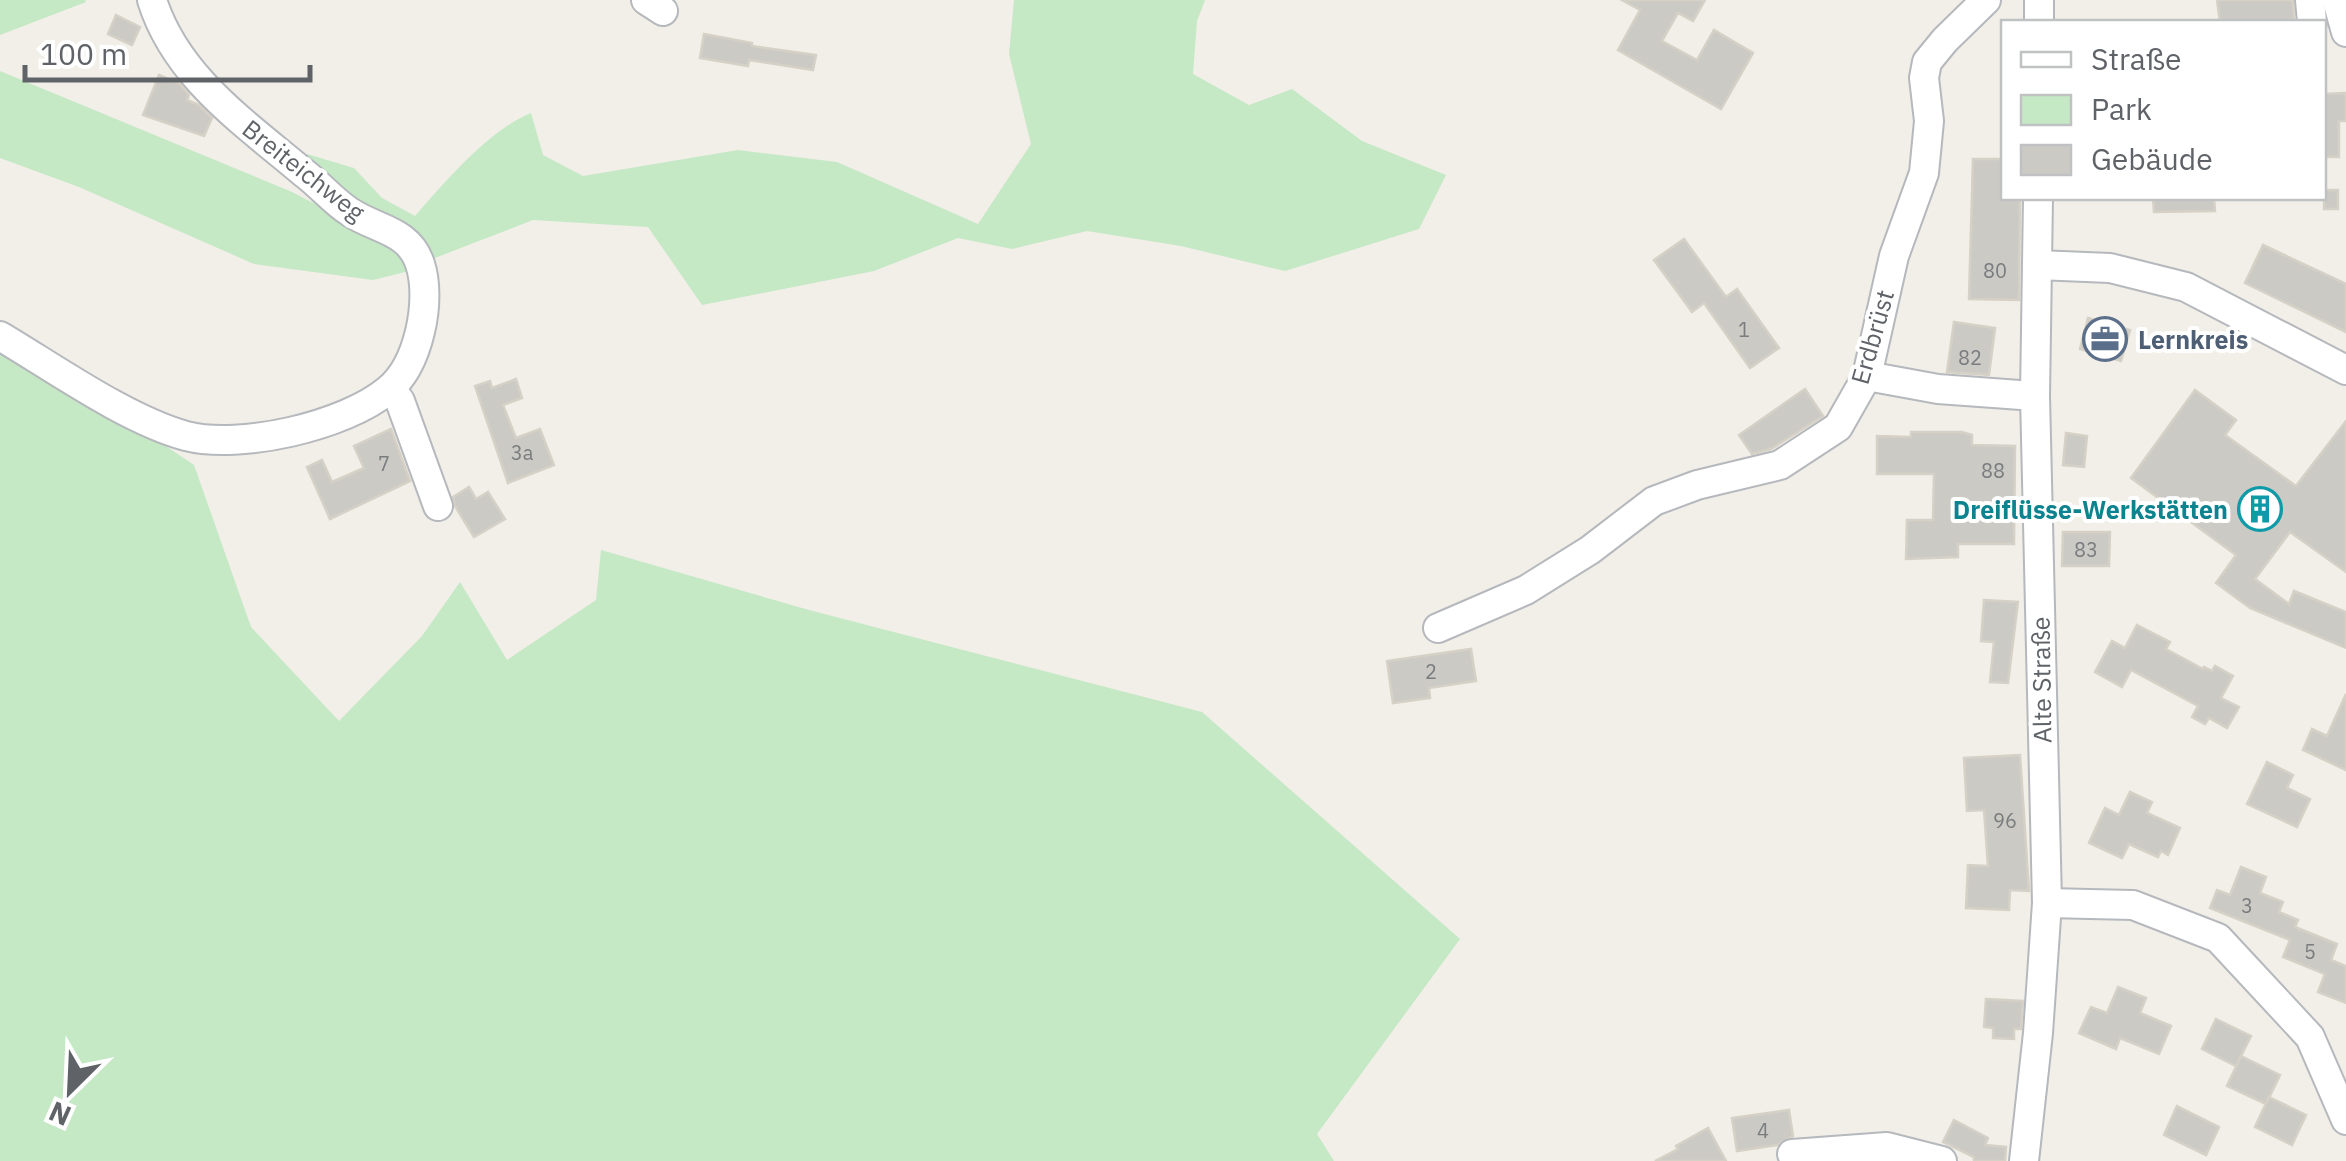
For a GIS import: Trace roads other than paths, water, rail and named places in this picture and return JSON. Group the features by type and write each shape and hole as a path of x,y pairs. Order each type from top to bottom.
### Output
{"street":[{"name":"Breiteichweg","path":"152,0 160,26 204,87 349,211 399,234 412,245 424,280 426,306 412,352 390,389"},
{"name":"Erdbrüst","path":"1438,628 1526,590 1590,550 1654,501 1697,485 1780,466 1838,427 1867,376 1894,256 1924,173 1929,120 1924,78 1927,62 1986,0"},
{"path":"2338,0 2346,32"},
{"name":"Alte Straße","path":"2024,1161 2047,903 2035,396 2038,200"},
{"path":"2037,265 2110,268 2186,287 2346,370"},
{"path":"0,336 137,416 185,436 213,440 274,436 313,426 390,389 400,401 438,506"},
{"path":"1867,376 1938,389 2035,396"},
{"path":"2047,903 2133,904 2218,938 2310,1037 2346,1120"},
{"path":"1792,1154 1887,1147 1942,1161"}],"place":[{"name":"Lernkreis","path":"2105,339"},
{"name":"Dreiflüsse-Werkstätten","path":"2260,509"}]}
